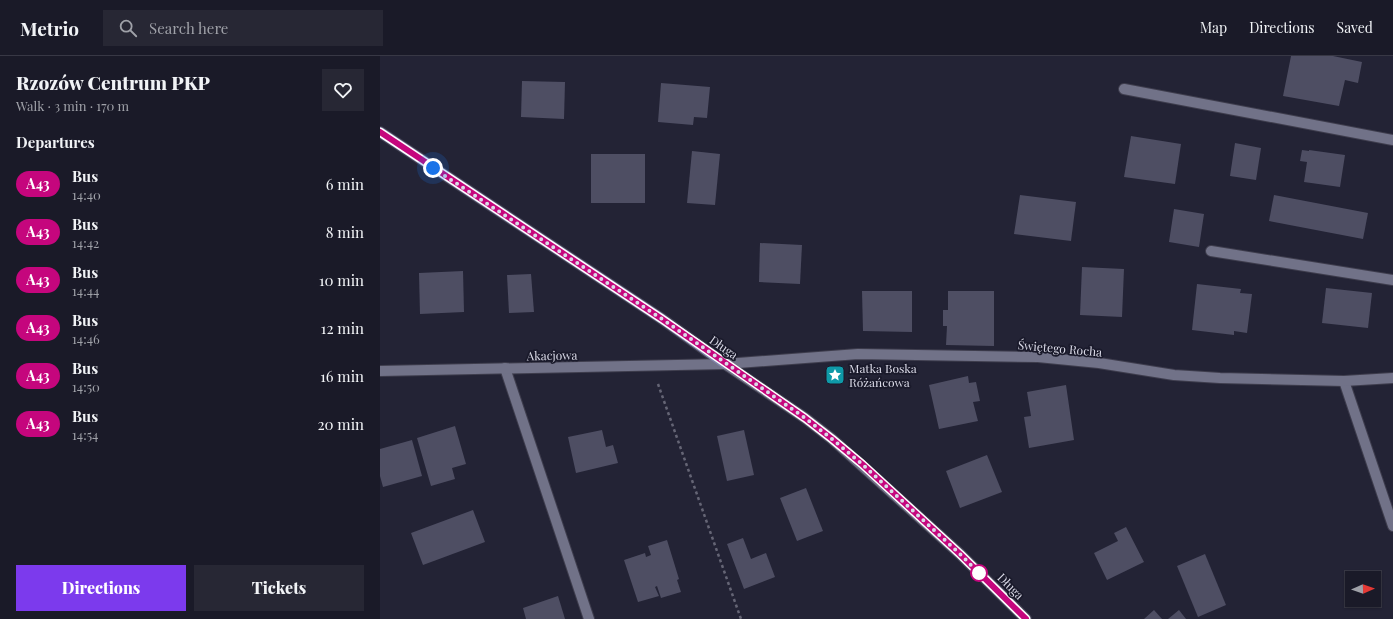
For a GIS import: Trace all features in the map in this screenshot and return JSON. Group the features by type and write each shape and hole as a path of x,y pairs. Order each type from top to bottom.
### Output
{"street":[{"path":"1124,89 1393,140"},
{"name":"Długa","path":"380,132 662,319 805,418 832,439 960,554 1026,619"},
{"path":"1211,251 1393,280"},
{"name":"Świętego Rocha","path":"725,364 858,354 1038,357 1099,363 1174,375 1220,378 1344,381 1393,378"},
{"name":"Akacjowa","path":"380,371 725,364"},
{"path":"505,368 589,619"},
{"path":"1344,381 1393,526"}],"path":[{"path":"652,366 741,619"}],"building":[{"path":"1291,56 1333,56 1362,62 1358,83 1345,80 1339,106 1283,96"},
{"path":"522,81 565,82 564,119 521,117"},
{"path":"661,83 710,87 707,118 694,117 693,125 658,122"},
{"path":"1131,136 1181,144 1175,184 1124,177"},
{"path":"1235,143 1261,148 1256,180 1230,176"},
{"path":"1302,150 1345,155 1340,187 1304,182 1307,162 1300,161"},
{"path":"692,151 720,154 715,205 687,203"},
{"path":"591,154 645,154 645,203 591,203"},
{"path":"1020,195 1076,202 1071,241 1014,234"},
{"path":"1274,195 1368,213 1363,239 1269,221"},
{"path":"1174,209 1204,214 1199,247 1169,242"},
{"path":"760,243 802,245 800,284 759,282"},
{"path":"1082,267 1124,269 1122,317 1080,315"},
{"path":"463,271 464,312 420,314 419,273"},
{"path":"531,274 534,312 509,313 507,275"},
{"path":"1197,284 1241,289 1240,293 1252,294 1247,333 1234,331 1234,335 1192,330"},
{"path":"1326,288 1372,293 1368,328 1322,323"},
{"path":"862,291 912,291 912,332 863,331"},
{"path":"948,291 994,291 994,346 946,345 947,326 943,326 943,310 948,310"},
{"path":"968,376 969,383 976,382 980,401 973,402 978,421 939,429 929,385"},
{"path":"1066,385 1074,440 1029,448 1024,417 1031,416 1027,392"},
{"path":"455,426 466,464 452,468 455,479 431,486 417,438"},
{"path":"602,430 606,447 613,445 618,463 576,473 568,437"},
{"path":"744,430 754,475 727,481 717,436"},
{"path":"412,440 422,476 383,487 380,476 380,449"},
{"path":"987,455 1002,492 960,508 946,471"},
{"path":"806,488 823,531 797,541 780,498"},
{"path":"473,510 485,542 423,565 411,533"},
{"path":"1126,527 1144,562 1107,580 1094,553 1118,541 1114,533"},
{"path":"743,538 751,559 766,553 775,577 744,589 727,544"},
{"path":"667,540 679,579 677,580 681,592 661,598 657,586 655,587 659,596 638,602 624,560 645,553 646,557 651,555 648,546"},
{"path":"1205,554 1226,605 1198,617 1177,566"},
{"path":"558,596 565,619 526,619 523,608"},
{"path":"1154,610 1162,619 1144,619"},
{"path":"1179,610 1186,619 1168,619"}],"bus line":[{"name":"A43","path":"380,132 662,319 805,418 862,464 960,554 1026,619"}],"place":[{"name":"Matka Boska Różańcowa","path":"835,375"}],"route":[{"path":"433,168 662,319 805,418 862,464 979,573"}]}
